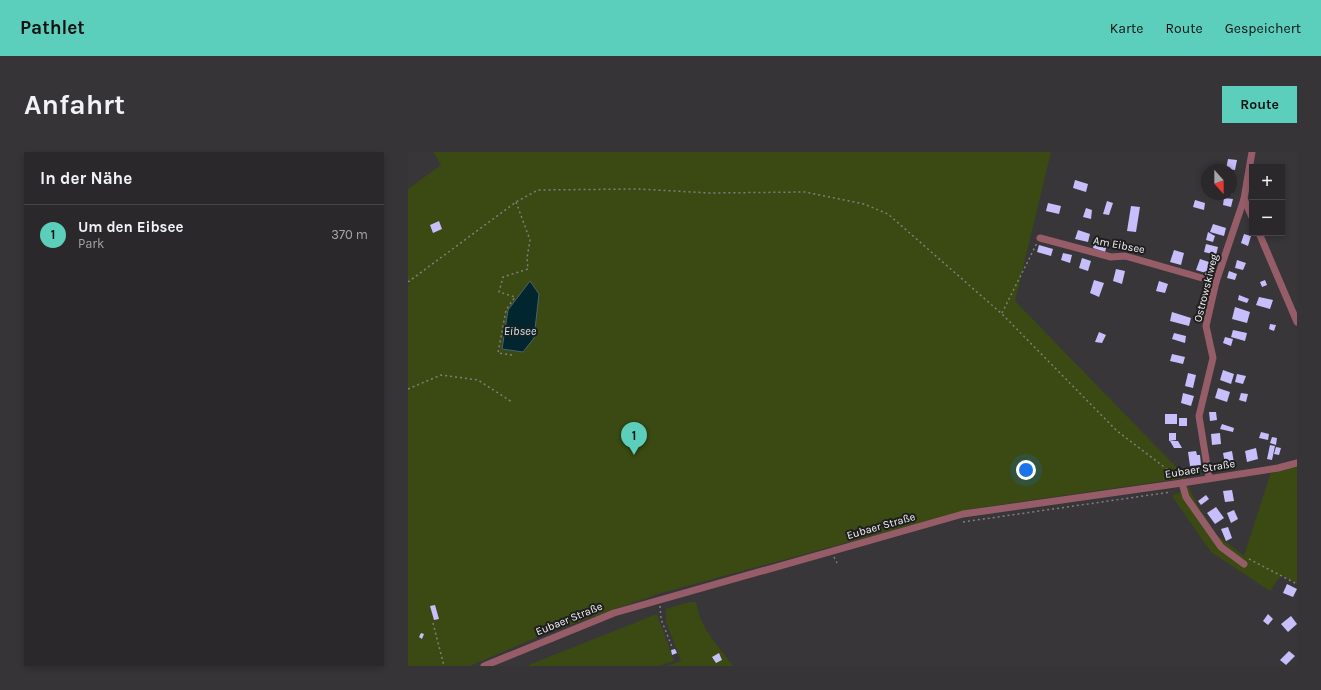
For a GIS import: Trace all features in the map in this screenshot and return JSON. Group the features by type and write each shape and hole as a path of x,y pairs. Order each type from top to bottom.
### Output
{"street":[{"name":"Ostrowskiweg","path":"1209,478 1199,416 1213,358 1206,326 1216,282 1244,199 1252,152"},
{"path":"1244,199 1249,210"},
{"path":"1260,236 1297,322"},
{"name":"Am Eibsee","path":"1040,238 1111,257 1125,256 1216,282"},
{"name":"Eubaer Straße","path":"484,666 614,613 963,514 1182,483 1278,468 1297,463"},
{"path":"1182,483 1186,497 1221,547 1243,564"}],"path":[{"path":"408,282 516,202 538,190 638,189 710,194 805,192 864,204 888,214 1002,314 1117,431 1170,470 1182,483 1169,493 961,522"},
{"path":"512,355 498,353 506,310 515,297 499,292 503,277 528,269 526,258 530,240 516,202"},
{"path":"1002,314 1040,238"},
{"path":"408,389 442,375 478,380 512,402"},
{"path":"1243,564 1245,557 1297,584"},
{"path":"827,560 835,558"},
{"path":"667,605 660,607 662,619 672,647"},
{"path":"434,623 444,666"}],"green space":[{"path":"433,152 1051,152 1015,301 1182,473 1185,478 970,509 658,594 550,632 470,666 408,666 408,286 410,284 408,281 408,189 441,165"},
{"path":"1297,465 1297,584 1281,575 1270,591 1211,552 1172,496 1189,487 1199,508 1217,535 1244,556 1271,472"},
{"path":"689,602 696,602 698,612 710,636 733,666 667,666 681,661 666,622 666,609"},
{"path":"657,614 674,661 658,666 526,666"}],"water":[{"name":"Eibsee","path":"530,281 539,294 534,338 523,352 502,349 508,310"}],"building":[{"path":"1228,159 1237,160 1236,164 1227,164"},
{"path":"1075,180 1088,184 1086,192 1073,188"},
{"path":"1195,200 1205,203 1204,210 1193,207"},
{"path":"1224,200 1233,200 1231,207 1223,205"},
{"path":"1107,201 1113,203 1109,215 1103,214"},
{"path":"1048,203 1061,206 1059,214 1046,211"},
{"path":"1131,206 1140,207 1136,232 1127,231"},
{"path":"1086,208 1092,210 1091,219 1083,217"},
{"path":"439,221 442,229 433,233 430,225"},
{"path":"1213,224 1226,228 1224,236 1210,232"},
{"path":"1078,230 1090,234 1088,242 1075,239"},
{"path":"1208,232 1215,236 1213,242 1206,240"},
{"path":"1244,234 1251,236 1248,246 1241,243"},
{"path":"1095,241 1107,245 1105,252 1093,248"},
{"path":"1206,244 1218,247 1216,255 1204,252"},
{"path":"1039,245 1053,249 1051,256 1037,252"},
{"path":"1174,250 1184,253 1181,265 1170,262"},
{"path":"1063,253 1072,255 1070,263 1061,260"},
{"path":"1082,258 1091,261 1088,271 1079,268"},
{"path":"1200,259 1212,263 1209,274 1196,270"},
{"path":"1237,260 1246,263 1243,270 1235,268"},
{"path":"1116,269 1125,271 1122,284 1113,281"},
{"path":"1229,271 1237,274 1235,280 1227,278"},
{"path":"1094,280 1104,283 1099,297 1090,293"},
{"path":"1265,280 1267,285 1262,287 1260,282"},
{"path":"1159,281 1168,284 1165,293 1156,291"},
{"path":"1239,295 1249,299 1247,303 1238,300"},
{"path":"1259,297 1273,300 1270,309 1256,305"},
{"path":"1235,307 1250,312 1247,323 1232,319"},
{"path":"1172,312 1191,318 1189,326 1170,321"},
{"path":"1270,324 1276,325 1274,331 1269,329"},
{"path":"1233,330 1247,333 1245,341 1231,337"},
{"path":"1099,332 1106,335 1102,343 1095,342"},
{"path":"1174,333 1186,336 1185,343 1172,339"},
{"path":"1225,337 1233,339 1231,346 1223,343"},
{"path":"1172,354 1185,357 1183,364 1170,361"},
{"path":"1223,370 1234,374 1231,384 1220,380"},
{"path":"1188,373 1196,375 1193,388 1185,386"},
{"path":"1237,374 1246,376 1243,384 1235,382"},
{"path":"1218,388 1230,392 1227,402 1215,398"},
{"path":"1183,393 1194,396 1191,406 1181,403"},
{"path":"1241,393 1248,394 1246,402 1239,400"},
{"path":"1209,412 1216,412 1217,420 1210,421"},
{"path":"1165,414 1177,414 1177,424 1165,424"},
{"path":"1179,418 1187,418 1187,426 1179,426"},
{"path":"1222,424 1234,428 1233,432 1220,429"},
{"path":"1261,432 1269,434 1268,440 1259,438"},
{"path":"1169,433 1176,433 1176,440 1169,441"},
{"path":"1220,433 1221,444 1212,445 1211,434"},
{"path":"1272,437 1277,438 1276,445 1270,443"},
{"path":"1170,441 1178,441 1182,448 1174,448"},
{"path":"1270,445 1275,446 1272,460 1267,459"},
{"path":"1276,447 1281,448 1279,455 1274,454"},
{"path":"1256,448 1258,459 1247,462 1245,451"},
{"path":"1196,451 1197,455 1200,455 1201,465 1190,466 1188,452"},
{"path":"1232,451 1234,463 1225,464 1223,453"},
{"path":"1232,490 1234,501 1225,502 1223,491"},
{"path":"1206,495 1209,499 1201,505 1198,501"},
{"path":"1216,507 1224,518 1215,524 1207,513"},
{"path":"1234,510 1238,519 1231,523 1227,513"},
{"path":"1228,527 1232,538 1226,541 1221,529"},
{"path":"1287,584 1297,589 1293,597 1283,593"},
{"path":"435,605 439,619 434,620 430,606"},
{"path":"1268,614 1273,619 1268,625 1263,621"},
{"path":"1291,616 1297,624 1288,632 1281,624"},
{"path":"421,633 424,634 422,639 419,637"},
{"path":"675,649 677,653 672,655 671,650"},
{"path":"1289,651 1295,656 1286,665 1280,660"},
{"path":"719,653 722,660 716,663 712,657"}],"place":[{"name":"Um den Eibsee","path":"634,455"}]}
